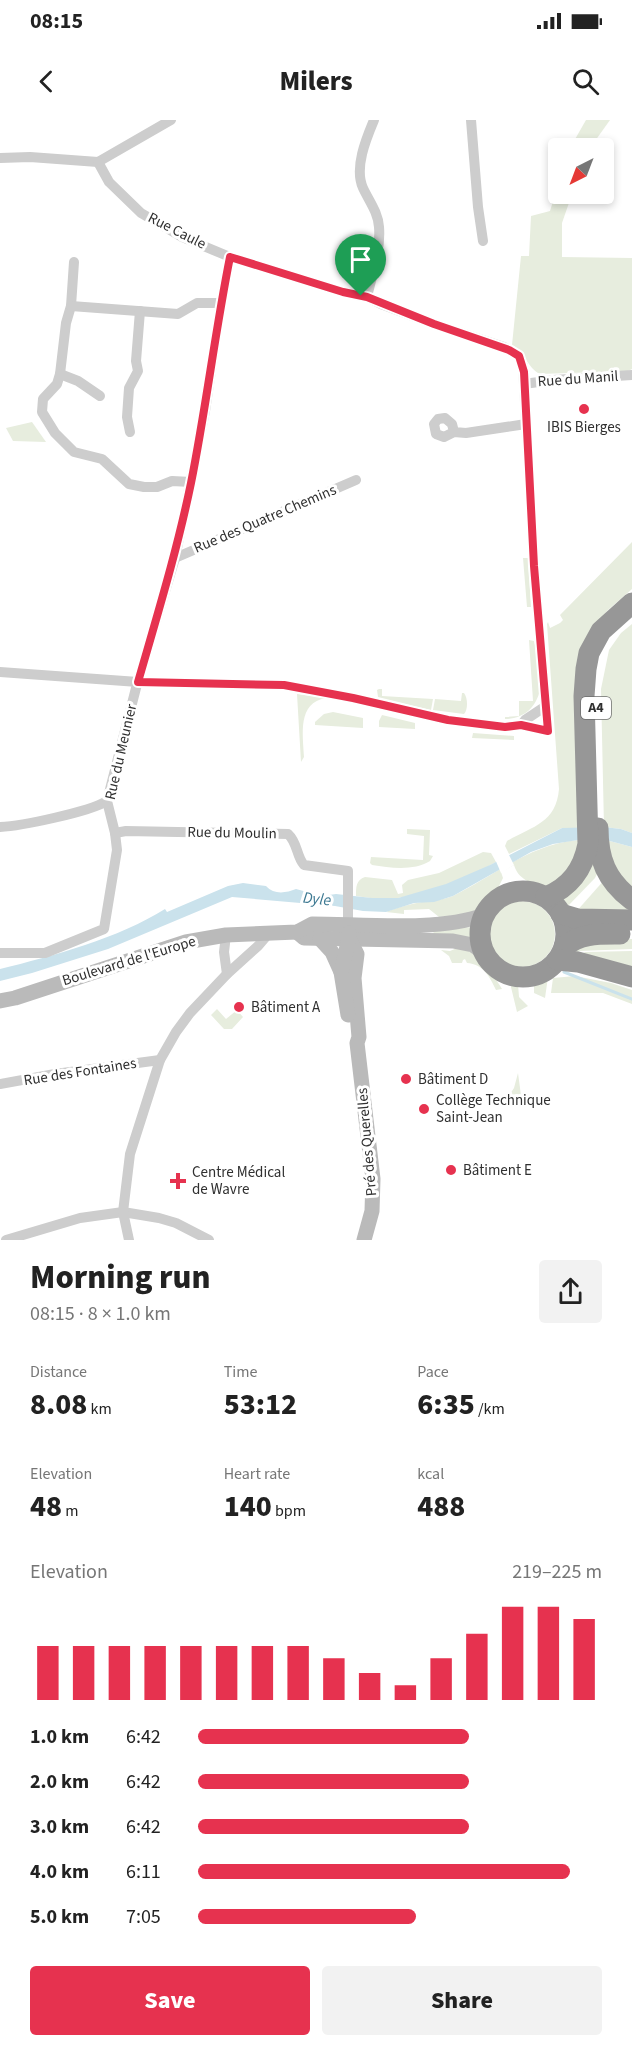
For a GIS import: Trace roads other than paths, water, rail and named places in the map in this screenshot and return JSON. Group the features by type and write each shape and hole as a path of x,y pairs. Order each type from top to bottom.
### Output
{"highway":[{"name":"A4","path":"593,815 584,683 594,642 601,631 632,603"},
{"name":"A4","path":"632,615 615,628 597,662 593,815 593,850 612,880 632,900"},
{"name":"A4","path":"546,897 571,881 593,850"},
{"path":"483,952 480,927 484,915 494,901 511,892 532,891 546,897 561,914 566,936 560,953 579,962 632,977"},
{"path":"561,914 578,919 632,920"},
{"name":"Boulevard de l'Europe","path":"483,952 499,970 514,976 531,976 541,973 571,941 580,937 632,933"}],"main road":[{"name":"Boulevard de l'Europe","path":"0,1001 186,942 226,934 297,932 312,924 424,925 471,920 484,915"},
{"name":"Boulevard de l'Europe","path":"297,932 304,938 320,939 348,925 388,939 453,940 473,945 483,952"},
{"name":"Pré des Querelles","path":"348,925 356,951 357,966 354,978 359,1036 357,1042 373,1179 372,1211 364,1240"},
{"name":"Pré des Querelles","path":"348,925 341,972 342,989 353,1036 357,1042"},
{"path":"320,939 332,952 341,972"},
{"path":"357,966 376,945 388,939"}],"street":[{"path":"0,158 30,157 98,162 171,120"},
{"path":"367,297 379,230 375,210 362,186 360,175 365,147 374,120"},
{"path":"471,120 483,241"},
{"name":"Rue Caule","path":"98,162 109,182 141,213 182,237 230,257 343,292 367,297 434,324 516,352 522,362 524,384"},
{"name":"Rue du Meunier","path":"0,953 45,953 104,929 117,850 107,801 138,682 175,558 205,411 230,257"},
{"path":"74,262 60,374 54,388 43,399 42,412 55,434 74,452 102,459 129,484 157,487 172,481 191,482"},
{"path":"70,306 178,314 197,303 221,303"},
{"path":"130,432 127,417 129,388 138,371 135,361 140,311"},
{"path":"60,374 78,381 100,396"},
{"name":"Rue du Manil","path":"524,384 632,375"},
{"path":"0,672 138,682 284,685 448,720 505,727 521,725 548,731 534,566 524,384"},
{"path":"454,432 466,433 526,424"},
{"name":"Rue des Quatre Chemins","path":"175,558 356,480"},
{"path":"521,725 546,706"},
{"path":"0,827 70,813 98,806 107,801"},
{"name":"Rue du Moulin","path":"115,832 283,833 292,837 300,861 304,865 348,871 346,884 348,925"},
{"path":"129,1240 123,1212 130,1154 160,1060 190,1013 270,932"},
{"path":"226,934 224,952 227,974"},
{"name":"Rue des Fontaines","path":"0,1084 160,1060"},
{"path":"6,1240 80,1218 123,1212 168,1221 193,1230 209,1240"}],"water":[{"name":"Dyle","path":"604,827 632,833 632,847 606,840 578,840 553,844 531,852 453,896 434,902 414,903 386,912 232,897 108,949 0,981 0,969 107,937 165,909 167,912 228,886 243,883 266,886 273,891 280,892 296,889 322,896 336,894 398,898 446,884 490,865 562,828"}],"waterway":[{"path":"564,972 632,999"}],"place":[{"name":"IBIS Bierges","path":"584,409"},
{"name":"Bâtiment A","path":"239,1007"},
{"name":"Bâtiment D","path":"406,1079"},
{"name":"Collège Technique Saint-Jean","path":"424,1109"},
{"name":"Bâtiment E","path":"451,1170"},
{"name":"Centre Médical de Wavre","path":"178,1181"}]}
